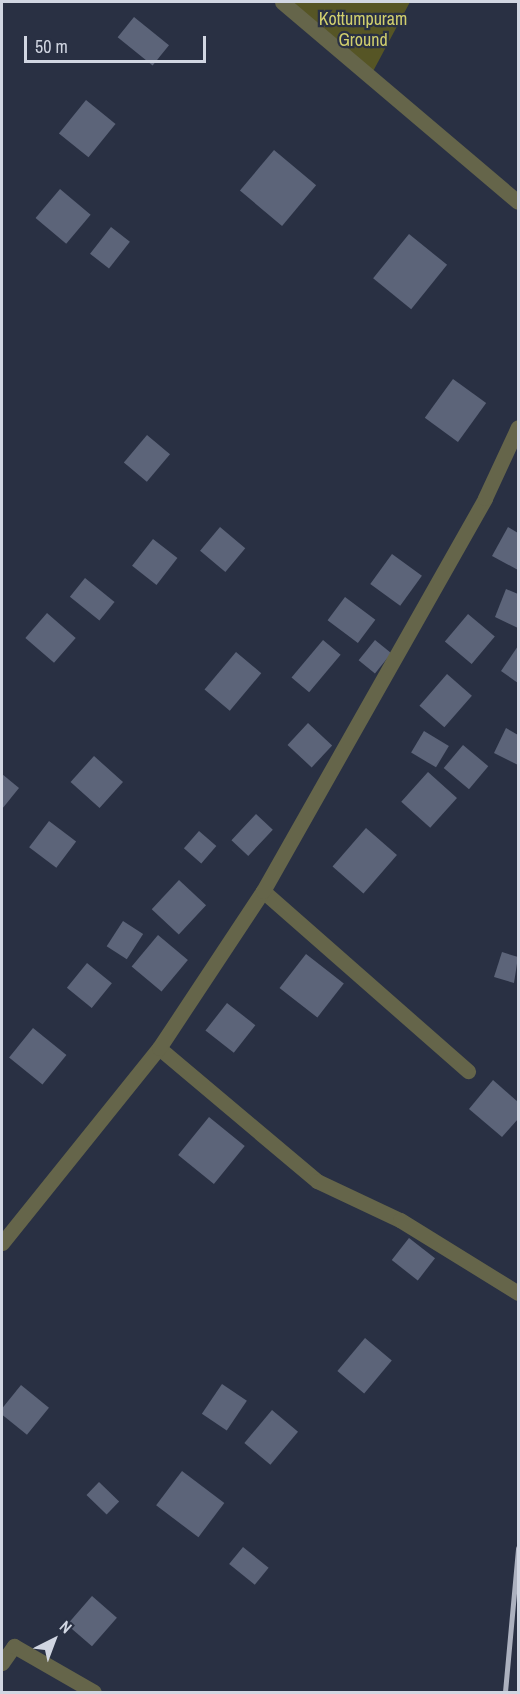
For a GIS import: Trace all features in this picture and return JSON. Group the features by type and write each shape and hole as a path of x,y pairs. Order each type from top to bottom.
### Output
{"street":[{"path":"282,2 519,202"},
{"path":"2,1243 159,1048 263,891 485,498 519,428"},
{"path":"263,891 468,1071"},
{"path":"159,1048 317,1181 400,1220 519,1293"},
{"path":"2,1663 14,1646 94,1692"}],"green space":[{"name":"Kottumpuram Ground","path":"292,2 410,2 370,77"}],"building":[{"path":"134,17 169,45 153,66 118,37"},
{"path":"86,100 116,124 88,157 59,133"},
{"path":"274,150 316,185 282,226 240,191"},
{"path":"60,189 91,215 66,244 36,218"},
{"path":"111,227 130,242 109,269 90,254"},
{"path":"409,234 447,265 411,309 373,278"},
{"path":"453,379 486,403 458,442 425,418"},
{"path":"147,435 170,454 147,482 124,463"},
{"path":"220,527 245,548 225,572 200,551"},
{"path":"508,527 518,533 518,570 492,556"},
{"path":"153,539 177,558 156,585 132,566"},
{"path":"392,554 422,576 400,606 370,584"},
{"path":"85,578 115,602 99,621 70,597"},
{"path":"506,589 518,594 518,628 495,617"},
{"path":"345,597 375,620 358,643 328,620"},
{"path":"47,613 76,638 54,663 25,638"},
{"path":"468,614 495,636 472,664 445,642"},
{"path":"323,640 341,655 309,692 292,678"},
{"path":"375,640 391,653 375,673 359,660"},
{"path":"518,646 518,683 501,671"},
{"path":"236,652 261,673 230,711 205,690"},
{"path":"447,674 472,696 444,727 419,706"},
{"path":"308,723 332,746 312,767 288,745"},
{"path":"506,728 518,735 518,765 494,753"},
{"path":"424,731 449,746 436,767 411,752"},
{"path":"463,745 488,766 469,789 444,768"},
{"path":"94,756 123,782 100,808 71,782"},
{"path":"428,772 457,798 430,828 401,802"},
{"path":"2,774 19,788 2,809"},
{"path":"256,814 273,830 248,856 231,840"},
{"path":"49,821 76,841 56,868 29,847"},
{"path":"366,828 397,855 363,893 333,866"},
{"path":"199,831 216,846 201,863 184,848"},
{"path":"179,880 206,905 179,934 152,909"},
{"path":"123,921 143,934 127,959 107,946"},
{"path":"158,935 188,960 162,991 132,966"},
{"path":"502,952 518,957 514,983 494,977"},
{"path":"306,954 344,984 317,1017 280,988"},
{"path":"87,963 112,983 92,1008 67,988"},
{"path":"227,1003 255,1025 234,1053 205,1031"},
{"path":"33,1028 66,1055 43,1085 9,1058"},
{"path":"493,1080 518,1102 518,1119 502,1137 469,1109"},
{"path":"209,1117 245,1146 214,1184 178,1155"},
{"path":"409,1238 435,1258 418,1280 392,1260"},
{"path":"365,1338 392,1360 364,1393 337,1371"},
{"path":"222,1384 247,1401 227,1431 202,1414"},
{"path":"21,1385 49,1408 27,1435 2,1415 2,1408"},
{"path":"272,1410 298,1432 270,1465 244,1443"},
{"path":"182,1471 224,1503 198,1537 156,1505"},
{"path":"99,1482 119,1501 107,1514 86,1495"},
{"path":"243,1547 269,1568 255,1585 229,1564"},
{"path":"92,1596 117,1618 92,1646 67,1625"}],"railway":[{"path":"505,1692 518,1549"}]}
